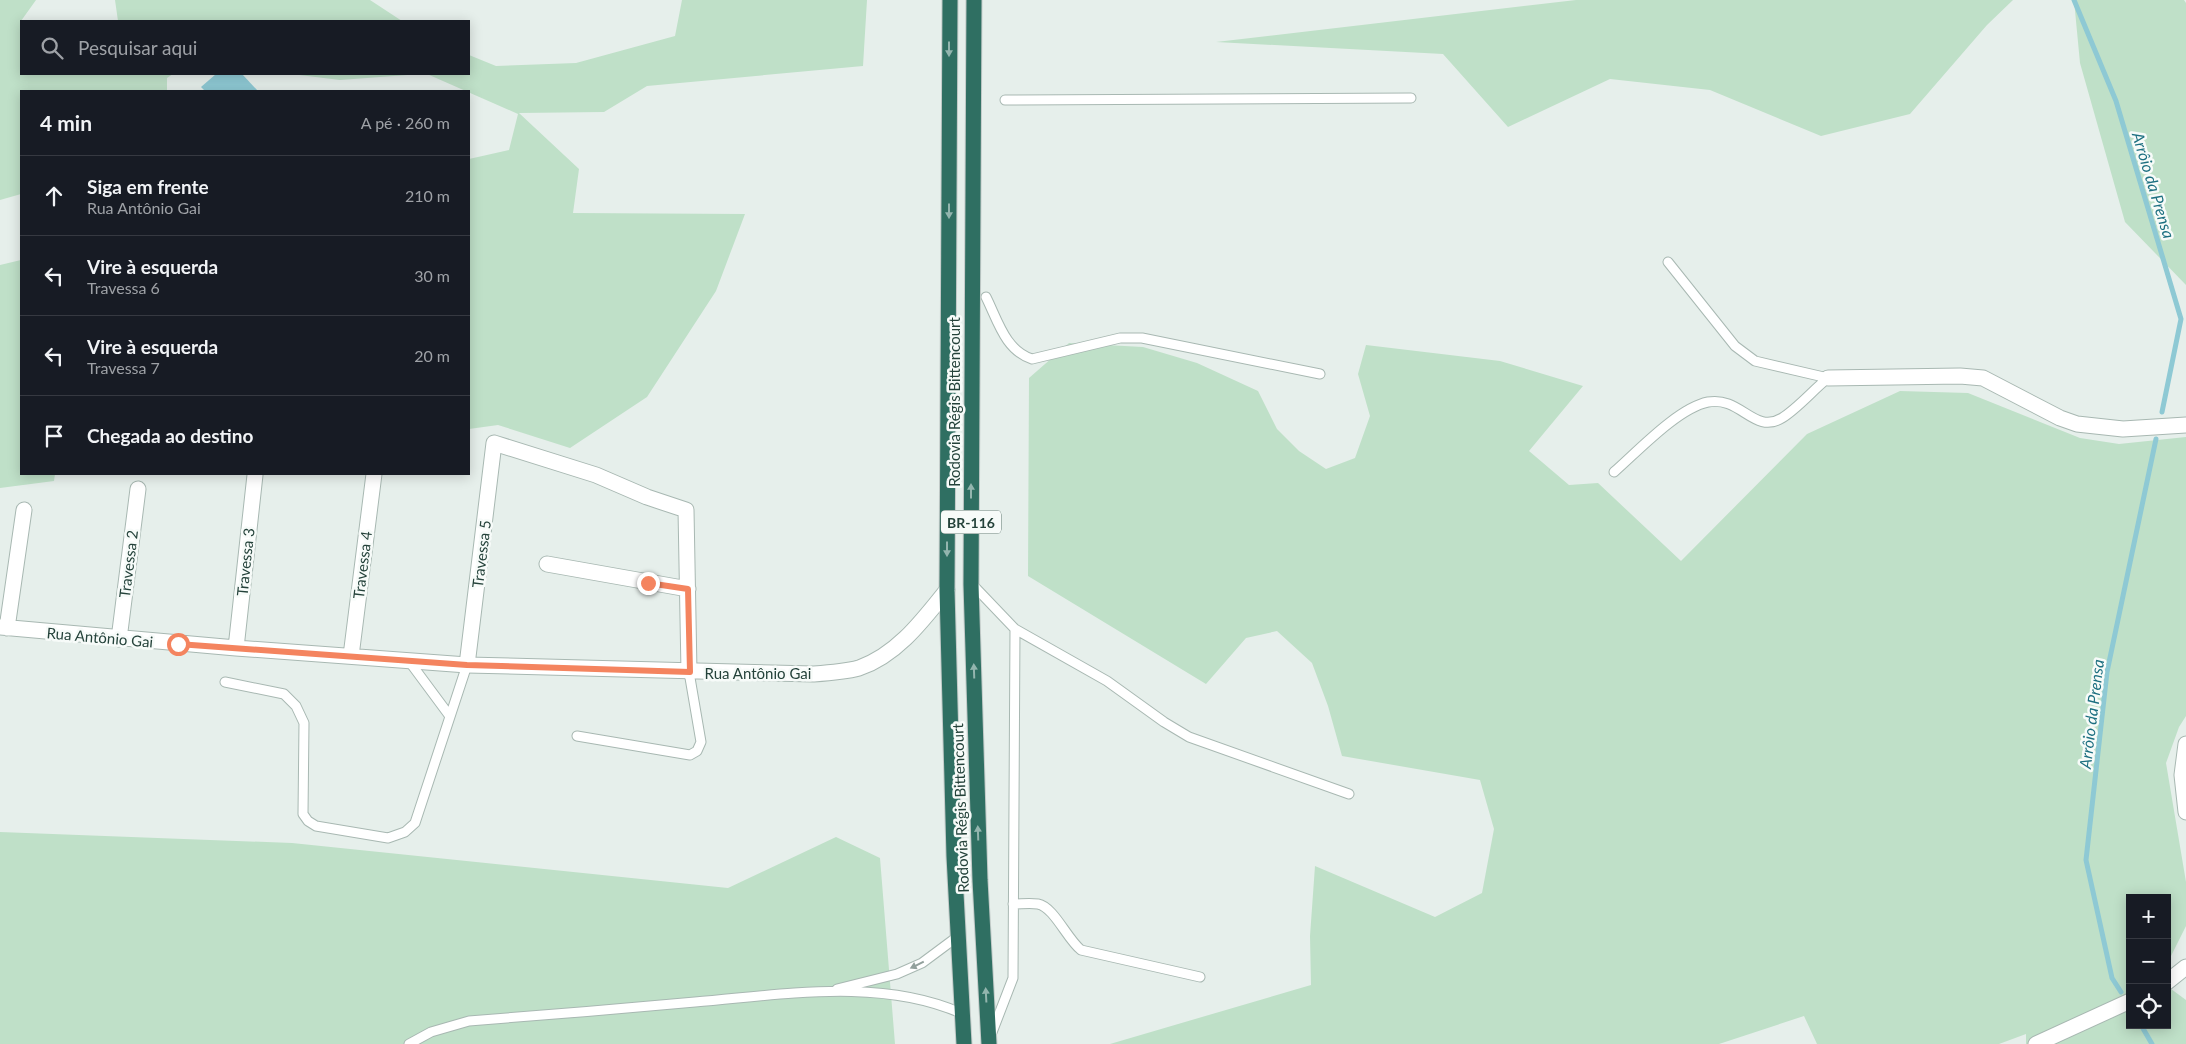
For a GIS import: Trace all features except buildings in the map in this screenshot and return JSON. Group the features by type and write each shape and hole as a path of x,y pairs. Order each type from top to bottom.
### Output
{"highway":[{"name":"Rodovia Régis Bittencourt","path":"950,0 947,590 957,937 964,1044"},
{"name":"Rodovia Régis Bittencourt","path":"974,0 971,584 980,880 989,1042"}],"street":[{"path":"1828,378 1960,376 1983,378 2060,418 2077,424 2123,429 2186,425"},
{"name":"Travessa 5","path":"467,665 494,443 596,475 642,495 686,510 688,589"},
{"name":"Travessa 3","path":"236,648 255,475"},
{"name":"Travessa 4","path":"351,656 374,475"},
{"name":"Travessa 2","path":"119,638 138,489"},
{"path":"4,628 24,510"},
{"path":"547,564 688,589 690,672"},
{"name":"Rua Antônio Gai","path":"4,628 467,665 813,674 840,672 859,667 877,659 914,630 947,590"},
{"path":"2186,744 2182,775 2186,812"},
{"path":"2171,979 2186,968"},
{"path":"2036,1044 2126,1003"}],"lane":[{"path":"1005,100 1411,98"},
{"path":"1668,262 1735,346 1755,361 1828,378"},
{"path":"986,297 1008,341 1018,354 1032,359 1120,338 1142,338 1320,374"},
{"path":"1614,472 1686,410 1708,402 1726,401 1762,423 1772,422 1782,418 1828,378"},
{"path":"971,584 1015,629 1107,680 1164,722 1189,737 1348,794"},
{"path":"989,1042 1013,978 1015,629"},
{"path":"409,661 448,715"},
{"path":"225,682 284,694 296,706 304,723 303,814 308,821 316,826 388,838 405,832 415,823 448,715 467,665"},
{"path":"577,736 690,755 697,751 701,742 690,672"},
{"path":"1014,904 1038,904 1048,909 1072,943 1081,950 1200,977"},
{"path":"829,991 897,974 922,963 957,937"},
{"path":"408,1044 431,1032 469,1021 829,991 910,996 935,1002 961,1013"}],"green space":[{"path":"0,0 36,0 20,20 20,75 172,75 167,78 167,90 20,90 20,194 0,200"},
{"path":"115,0 370,0 400,20 118,20"},
{"path":"682,0 867,0 863,66 647,86 604,112 519,113 579,169 573,213 745,214 716,291 647,397 570,448 498,425 470,429 470,159 509,150 518,114 470,93 470,90 463,90 429,75 470,75 470,55 496,66 576,63 675,36"},
{"path":"1576,0 2013,0 1987,25 1910,114 1821,136 1710,90 1610,79 1508,127 1443,54 1216,42"},
{"path":"2074,0 2184,0 2186,3 2186,285 2125,222 2080,63"},
{"path":"299,75 408,75 340,80"},
{"path":"20,260 20,475 55,475 54,481 0,488 0,265"},
{"path":"1069,343 1143,347 1197,363 1258,391 1277,429 1299,451 1326,469 1355,458 1370,416 1358,374 1366,345 1500,361 1583,386 1529,451 1569,485 1598,483 1681,561 1807,434 1900,391 1968,393 2080,438 2119,444 2186,437 2186,716 2179,727 2166,763 2186,882 2186,926 2171,956 2171,894 2126,894 2126,1029 2171,1029 2171,989 2186,1000 2186,1044 2026,1044 2026,1034 1999,1044 1817,1044 1804,1016 1719,1044 1110,1044 1311,985 1310,936 1315,866 1435,917 1482,893 1494,829 1480,780 1342,756 1328,706 1312,663 1277,631 1246,638 1206,684 1028,576 1029,378"},
{"path":"0,832 292,843 728,888 836,837 880,858 895,1044 0,1044"}],"water":[{"path":"215,75 243,75 257,90 204,90 201,87"}],"waterway":[{"name":"Arrôio da Prensa","path":"2074,0 2116,101 2181,319 2162,412"},
{"name":"Arrôio da Prensa","path":"2121,992 2112,978 2086,860 2107,672 2156,439"},
{"name":"Arrôio da Prensa","path":"2143,1029 2152,1044"}],"route":[{"path":"178,644 467,665 690,672 688,589 648,583"}]}
